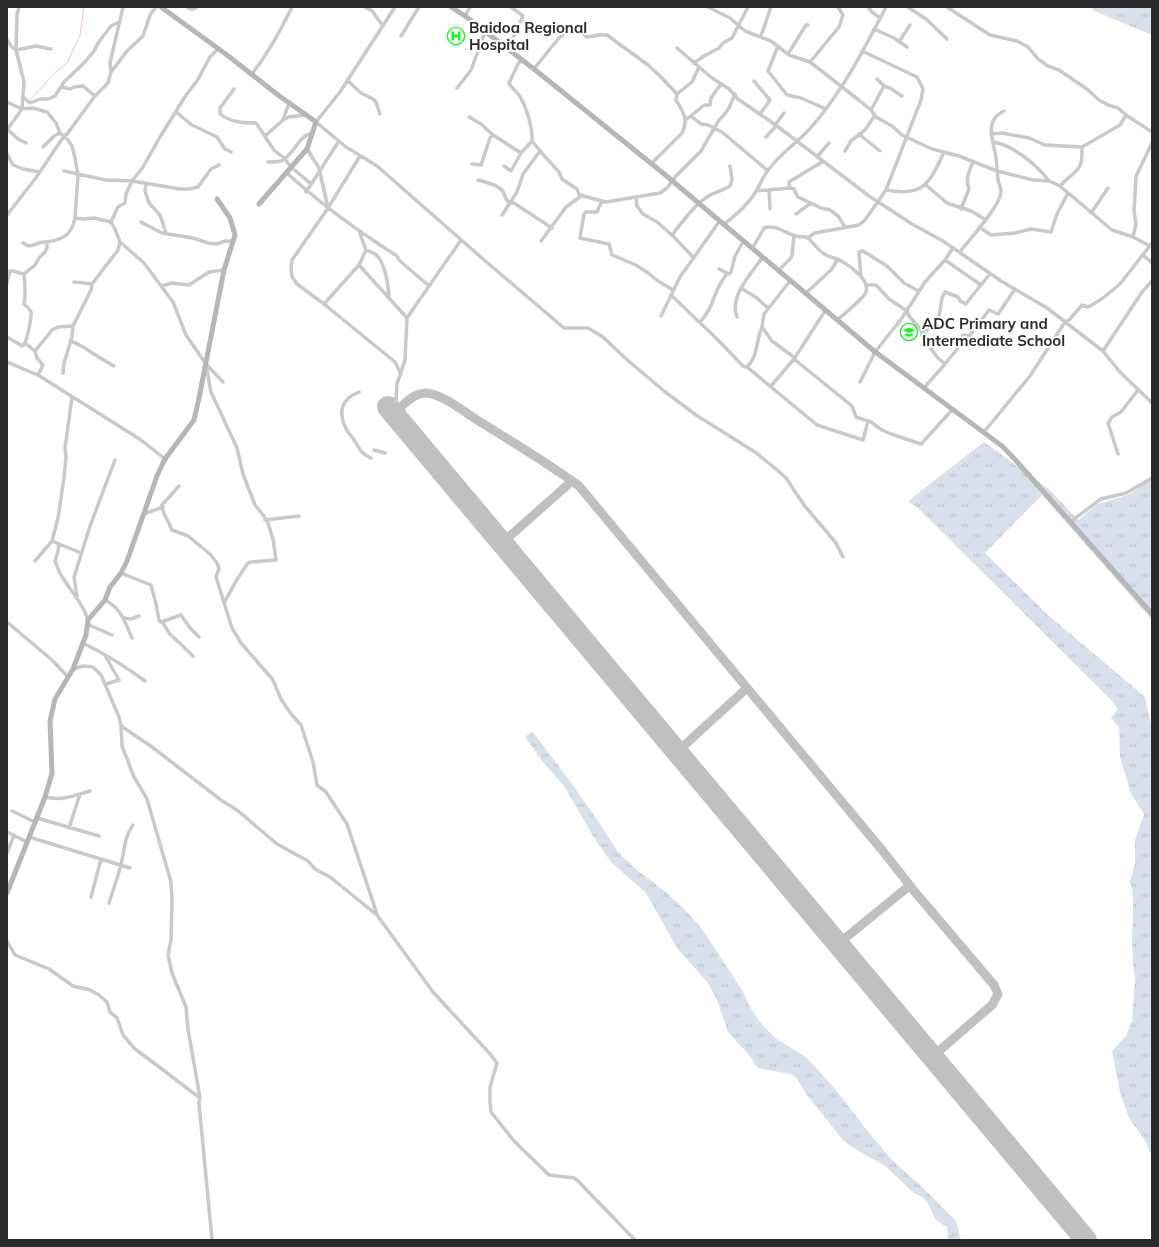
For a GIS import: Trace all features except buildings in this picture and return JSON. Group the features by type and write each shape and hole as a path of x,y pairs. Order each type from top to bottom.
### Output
{"street":[{"path":"19,7 17,16 16,50 24,82 22,109 7,129 18,139 26,142"},
{"path":"7,215 64,136 95,96 108,83 111,72 110,63 122,7"},
{"path":"111,72 127,51 143,36 150,15 156,7"},
{"path":"161,7 208,41 251,75 306,114 339,141 377,166 564,328 588,328 603,336 625,358 664,391 696,415 755,452 786,478 804,505 836,543 843,557"},
{"path":"187,7 190,9 195,9 197,7"},
{"path":"251,75 264,59 292,7"},
{"path":"365,7 372,11 382,26"},
{"path":"259,204 307,149 316,122 347,80 395,7"},
{"path":"402,36 419,7"},
{"path":"451,7 534,69 672,181 876,352 992,438 1012,455 1152,614"},
{"path":"464,16 470,7"},
{"path":"508,49 523,16 512,7"},
{"path":"708,7 730,18 745,31 761,36 788,54 810,62 875,115 907,137 932,149 959,156 997,171 1033,180 1049,181 1060,186 1112,230 1151,244 1120,284 1092,305 1088,307 1082,306 1069,320 1065,322 1030,376 984,432"},
{"path":"717,11 719,7"},
{"path":"694,63 719,48 723,43 732,38 748,7"},
{"path":"761,36 771,7"},
{"path":"810,62 839,27 843,15 838,7"},
{"path":"868,7 880,18"},
{"path":"661,316 680,276 693,257 721,223 738,213 756,191 767,170 806,134 826,109 842,87 886,7"},
{"path":"908,7 948,39"},
{"path":"947,7 990,35 1017,41 1028,47 1038,59 1048,66 1060,70 1087,89 1099,100 1118,108 1152,132"},
{"path":"30,102 40,98 48,99 55,96 64,82 85,62 112,26 119,22"},
{"path":"788,54 801,30 808,25"},
{"path":"899,42 910,25"},
{"path":"534,69 558,39 572,26 587,37 607,35 660,76 677,94"},
{"path":"874,29 907,47"},
{"path":"456,88 471,70 485,32"},
{"path":"7,39 11,46 16,50 36,46 51,49"},
{"path":"208,41 213,47 213,53"},
{"path":"778,46 768,72 781,90 787,95 801,98 826,109"},
{"path":"676,48 735,94 738,99 869,196 960,252 990,274 1047,308 1102,350 1119,371 1152,403"},
{"path":"110,222 118,207 125,203 126,194 132,181 143,167 186,95 198,81 213,53 218,49"},
{"path":"807,238 815,233 859,225 865,220 886,190 921,100 923,89 917,77 862,51"},
{"path":"522,60 518,64 509,83 520,97 528,113 532,141 559,172 562,179 577,189 580,195 606,202 660,193 668,187 701,151 719,120 729,108 735,94"},
{"path":"651,164 682,133 685,127 686,119 676,100 677,94 692,82 699,67"},
{"path":"877,79 884,86 902,96"},
{"path":"347,80 361,93 376,102 380,114"},
{"path":"754,81 770,100 760,114"},
{"path":"686,119 704,105 710,105 711,98 721,84"},
{"path":"62,86 70,89 83,86 95,96"},
{"path":"870,110 884,86"},
{"path":"234,89 220,108 220,114 227,120 256,123 274,150 284,158 290,167 311,184"},
{"path":"23,97 30,102 33,108"},
{"path":"7,102 22,109 33,108 47,112 56,123 60,133 72,146 78,175 75,218 74,226 71,231 60,239 43,242 34,246 29,246 23,243"},
{"path":"283,120 289,103"},
{"path":"960,252 986,220 996,205 1001,193 991,126 995,117 1004,111"},
{"path":"176,112 192,125 217,137 225,149 231,152"},
{"path":"766,137 776,126 784,113"},
{"path":"265,136 283,120 289,117 306,114"},
{"path":"845,151 851,141 865,130 875,115"},
{"path":"991,134 1002,133 1029,138 1045,145 1082,147 1120,125 1126,115"},
{"path":"691,116 701,124 708,125 722,132 767,170"},
{"path":"469,117 521,153"},
{"path":"43,147 54,136 60,133"},
{"path":"268,162 281,161 290,154 304,135 312,133"},
{"path":"859,134 880,151"},
{"path":"472,164 481,165 490,138 493,135"},
{"path":"306,192 339,141"},
{"path":"504,166 511,171 521,153 532,141"},
{"path":"993,142 1009,148 1029,160 1049,181"},
{"path":"817,157 829,143"},
{"path":"1133,237 1136,224 1134,211 1136,176 1152,143"},
{"path":"1060,186 1080,168 1082,147"},
{"path":"307,149 319,172 328,208"},
{"path":"502,215 518,192 523,174 540,151"},
{"path":"886,190 915,191 926,185 933,175 944,152"},
{"path":"7,154 13,165 23,169 39,172"},
{"path":"360,156 328,208 292,260 292,277 297,284 395,362 401,374"},
{"path":"790,188 789,182 822,162"},
{"path":"961,209 969,189 967,185 968,175 972,162"},
{"path":"64,171 78,175 98,177 106,180 132,181 180,189 190,189 198,187 212,169 218,165"},
{"path":"672,235 698,204 710,195 730,186 732,180 730,166"},
{"path":"286,172 306,192 359,231 397,256 398,260 429,286"},
{"path":"478,180 501,189 506,200 510,203 514,203 552,228"},
{"path":"146,183 145,191 149,203 160,215 166,233"},
{"path":"926,185 947,203 971,212 986,220"},
{"path":"756,191 790,188 794,189 798,197 821,208 830,210 838,216 845,228"},
{"path":"1092,213 1108,188"},
{"path":"768,191 770,209"},
{"path":"979,228 991,235 1015,233 1031,229 1051,232 1057,214 1068,193"},
{"path":"541,241 566,207 577,200 580,195"},
{"path":"636,197 638,206 643,214 657,222 693,257"},
{"path":"7,893 45,797 52,773 50,721 55,699 73,669 86,635 88,620 105,600 110,588 121,572 157,476 165,460 194,420 224,270 232,241 235,236 230,218 217,199"},
{"path":"602,201 597,212 586,212 584,214 580,238 609,244 612,255 636,265 658,281 674,290"},
{"path":"796,214 810,203"},
{"path":"75,218 94,218 110,222 115,229 120,242 144,263 173,302 186,335 206,364 223,382"},
{"path":"141,222 157,231 214,244 232,241"},
{"path":"752,249 764,228 767,227 784,230 794,235 807,238 826,255 844,262 861,277 866,285 866,293 837,320"},
{"path":"324,304 359,265 366,250 359,231"},
{"path":"778,270 790,259 792,255 794,235"},
{"path":"396,402 397,384 401,374 405,354 407,318 461,240"},
{"path":"24,274 35,265 45,252 47,242"},
{"path":"63,373 73,326 91,290 92,284 118,250 120,242"},
{"path":"700,322 706,316 718,288 727,273 729,274 731,272 735,256 743,242"},
{"path":"860,382 876,352 907,311 925,282 945,260 953,248"},
{"path":"366,250 376,254 388,278 389,298"},
{"path":"861,277 859,252 863,251 887,266 904,283 919,291"},
{"path":"1142,255 1152,263"},
{"path":"736,318 736,300 741,288 762,258"},
{"path":"805,294 831,270 838,259"},
{"path":"945,260 981,285"},
{"path":"359,265 407,318"},
{"path":"719,269 727,273"},
{"path":"161,286 172,283 190,285 209,272 224,270"},
{"path":"7,283 10,272 12,271 24,274"},
{"path":"7,337 22,346 25,343 29,332 31,311 24,304 26,296 24,274"},
{"path":"922,335 939,317 942,298 945,292 958,297 960,301 966,304 990,274"},
{"path":"747,367 755,354 758,335 762,328 764,314 790,281"},
{"path":"1102,350 1142,292 1152,281"},
{"path":"74,282 92,284"},
{"path":"866,285 876,285 889,299 907,311 909,316 921,330 922,335 938,358 945,364"},
{"path":"741,288 757,298 768,308"},
{"path":"924,388 958,348 963,335 969,336 989,310 998,314 1015,289"},
{"path":"671,295 743,366 747,367 771,386 817,425 830,430 838,430 863,440 868,421"},
{"path":"771,386 794,359 826,311"},
{"path":"35,350 52,330 58,326 73,326"},
{"path":"762,328 772,341 852,406 856,417 868,421 882,430 922,444 929,434 953,409"},
{"path":"70,341 87,349 114,366"},
{"path":"25,343 35,350 37,358 43,365 38,375"},
{"path":"7,362 38,375 141,440 165,460"},
{"path":"206,364 211,392 237,448 245,479 255,506 267,520 270,528 276,560 248,563 224,603"},
{"path":"1118,454 1108,423 1112,417 1121,412 1138,390"},
{"path":"359,392 350,395 343,403 342,415 344,424 363,454 371,458"},
{"path":"35,561 52,541 58,518 64,478 72,397"},
{"path":"374,450 385,453"},
{"path":"112,635 89,625 77,596 74,578 90,526 115,460"},
{"path":"1070,522 1101,498 1126,493 1152,478"},
{"path":"144,514 162,507 162,505 179,486"},
{"path":"162,507 172,530 188,536 210,554 217,563 219,568 216,577 232,628 241,642 273,680 284,704 301,725 313,762 317,785 326,792 347,824 378,915"},
{"path":"265,520 299,516"},
{"path":"265,520 270,528"},
{"path":"265,520 274,541 276,557"},
{"path":"52,541 81,552"},
{"path":"59,544 55,561 62,578 77,596"},
{"path":"121,572 151,585 158,620 162,622 170,634 193,656"},
{"path":"105,600 116,607 124,618 132,638"},
{"path":"162,622 181,615 190,628 199,637"},
{"path":"124,618 131,619 139,616"},
{"path":"7,622 52,660 68,677"},
{"path":"83,643 105,654 115,662 122,664 144,681"},
{"path":"105,654 119,680 106,684"},
{"path":"73,669 83,666 93,667 101,675 106,684 119,717 122,746 134,777 147,799 171,882 172,899 168,955 172,973 186,1007 188,1029 195,1062 200,1098 199,1103 212,1240"},
{"path":"121,726 152,747 220,800 237,810 277,844 308,861 316,869 330,877 378,915 433,992 497,1063 490,1087 490,1103 492,1112 506,1132 549,1175 574,1178 578,1181 635,1240"},
{"path":"45,797 60,800 90,791"},
{"path":"69,828 80,794"},
{"path":"12,811 36,820 99,836"},
{"path":"109,903 121,865 125,841 128,832 133,825"},
{"path":"7,832 14,836 130,868"},
{"path":"7,853 14,836"},
{"path":"91,897 101,859"},
{"path":"7,941 15,955 49,969 73,986 90,990 99,995 107,1002 110,1012 117,1018 123,1035 134,1048 200,1098"}],"green space":[{"path":"1093,7 1152,7 1152,35 1092,10"},
{"path":"984,442 1050,490 1078,520 1098,504 1128,495 1152,479 1152,620 1042,495 985,553 1048,615 1145,697 1152,728 1152,1157 1145,1140 1129,1118 1120,1092 1112,1051 1126,1036 1132,1021 1135,978 1132,939 1133,894 1130,882 1135,863 1135,840 1144,814 1131,794 1120,757 1119,727 1111,718 1118,709 1110,699 918,508 908,501"},
{"path":"532,731 567,777 618,852 637,870 666,892 702,929 742,990 750,1007 760,1022 775,1038 806,1057 836,1090 892,1160 956,1221 961,1240 947,1240 947,1227 936,1220 927,1202 922,1197 914,1193 885,1166 853,1148 843,1140 806,1094 796,1077 790,1074 758,1068 749,1055 728,1032 717,1000 708,983 677,948 646,893 611,862 596,841 564,786 543,762 525,737"}],"waterway":[{"path":"29,101 56,72 67,63 80,35 84,7"}],"taxiway":[{"path":"394,414 408,400 417,395 426,393 439,396 579,486 882,850 915,892 994,985 998,994 992,1005 932,1057"},
{"path":"502,543 572,481"},
{"path":"677,752 747,688"},
{"path":"838,944 909,886"}],"runway":[{"path":"388,407 1086,1240"}],"place":[{"name":"Baidoa Regional Hospital","path":"456,36"},
{"name":"ADC Primary and Intermediate School","path":"909,332"}]}
